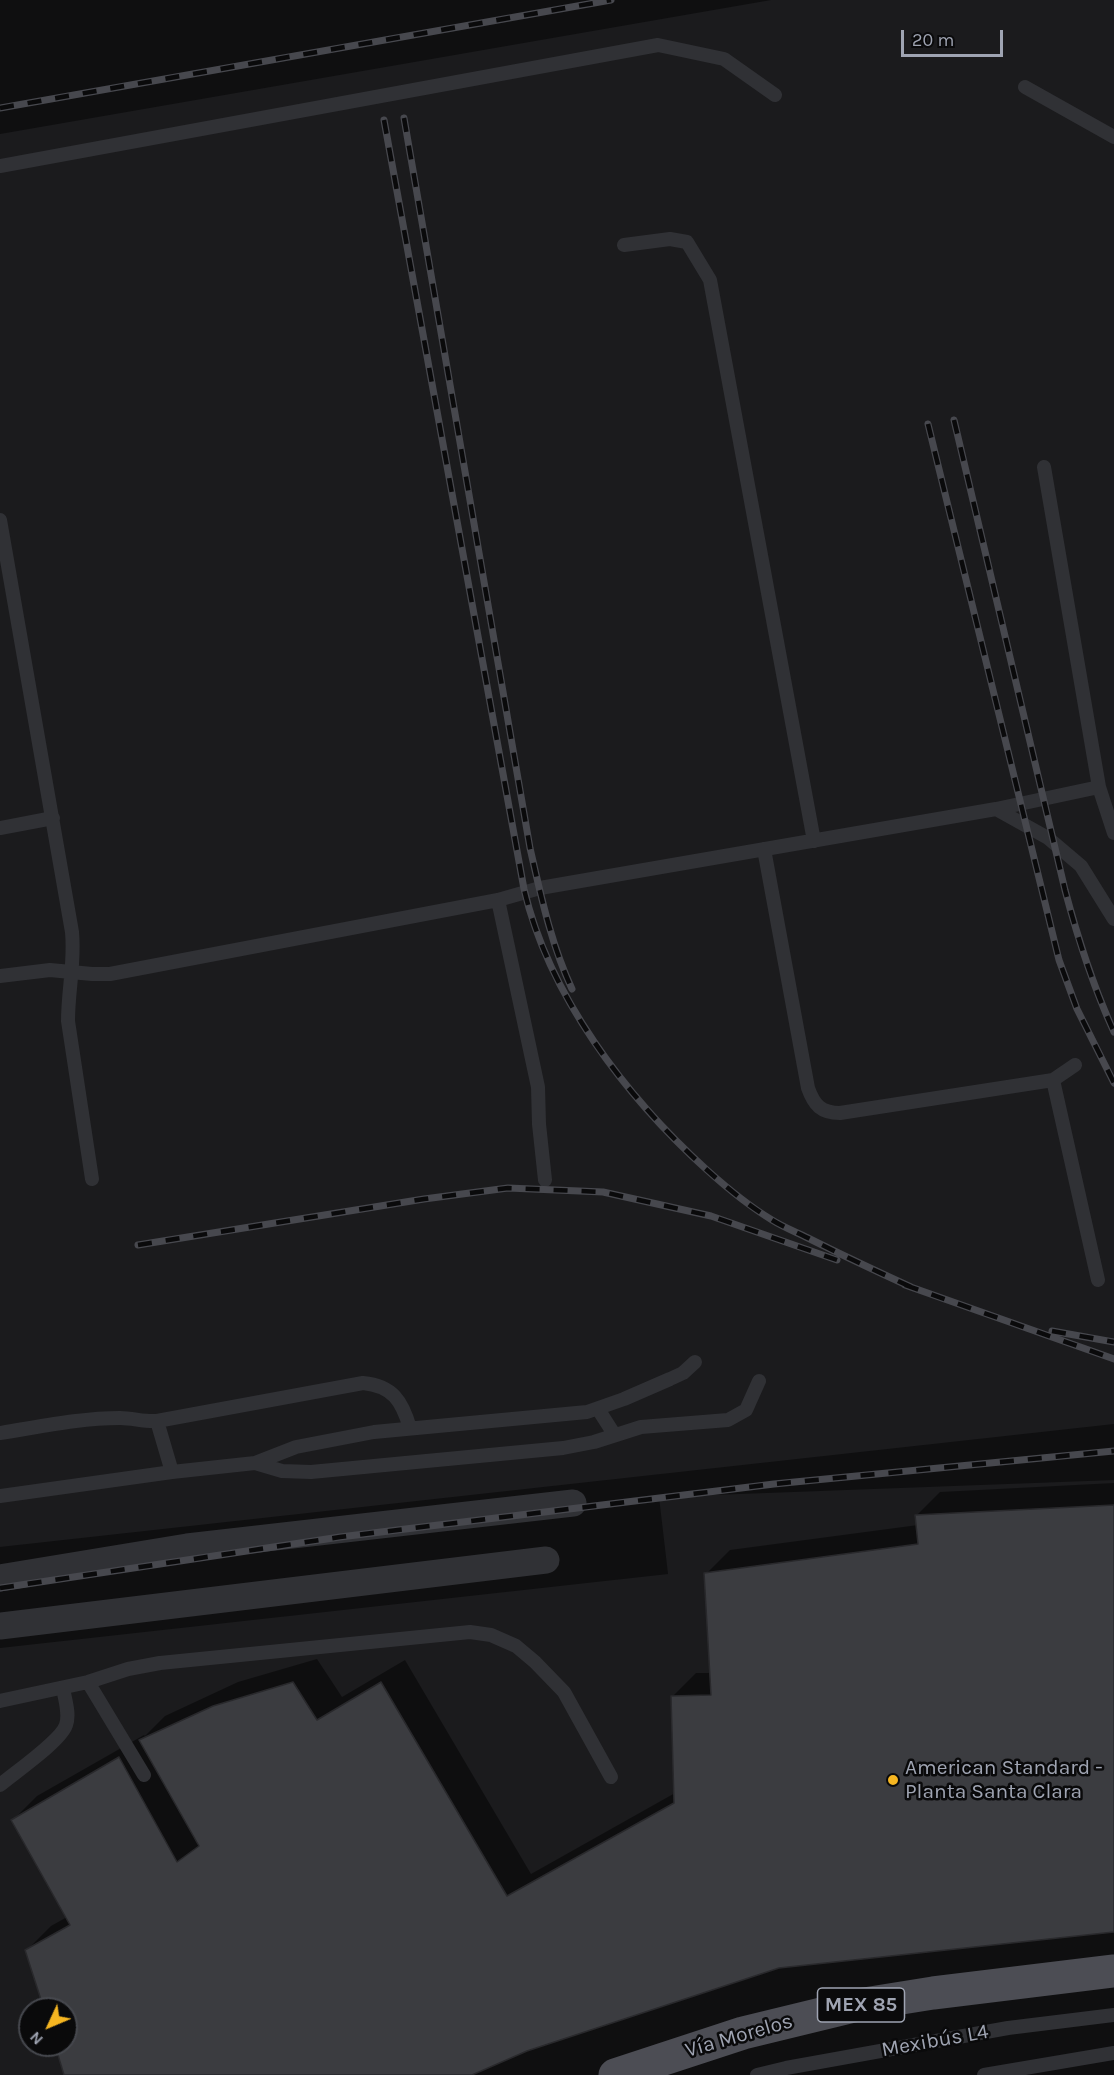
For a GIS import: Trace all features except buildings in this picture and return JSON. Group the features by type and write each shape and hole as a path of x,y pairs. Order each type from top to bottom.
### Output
{"main road":[{"name":"Vía Morelos","path":"615,2075 744,2033 858,2005 1114,1971"}],"street":[{"path":"0,1578 187,1547 573,1503"},
{"path":"0,1626 546,1560"}],"lane":[{"path":"0,166 658,45 724,59 775,95"},
{"path":"1025,87 1114,137"},
{"path":"624,245 670,239 687,243 710,280 814,841"},
{"path":"1044,467 1100,787 1114,833"},
{"path":"0,520 72,932 74,954 68,998 68,1021 92,1179"},
{"path":"0,976 50,970 110,974 498,900 540,888 996,809 1100,787"},
{"path":"996,809 1048,838 1081,866 1114,919"},
{"path":"0,828 53,818"},
{"path":"764,849 808,1088 813,1101 827,1113 840,1113 1053,1080 1076,1065"},
{"path":"498,900 538,1087 545,1180"},
{"path":"1053,1080 1098,1280"},
{"path":"0,1496 255,1463 296,1447 317,1442 410,1428 579,1413 598,1408 670,1379 683,1373 695,1362"},
{"path":"255,1463 282,1471 311,1472 563,1448 594,1442 641,1427 728,1420 746,1410 759,1381"},
{"path":"0,1432 120,1418 144,1422 157,1421 363,1383 375,1384 390,1391 404,1410 410,1428"},
{"path":"598,1408 614,1434"},
{"path":"157,1421 172,1472"},
{"path":"0,1701 63,1688 128,1669 159,1663 470,1632 491,1635 516,1646 536,1662 564,1692 611,1777"},
{"path":"88,1682 144,1775"},
{"path":"0,1785 64,1730 67,1716 63,1688"},
{"name":"Mexibús L4","path":"757,2075 1008,2028 1114,2015"},
{"name":"Mexibús L4","path":"984,2075 1114,2052"}],"shaded area":[{"path":"771,0 1114,0 1114,1424 0,1547 0,134"},
{"name":"American Standard - Planta Santa Clara","path":"1114,1480 1114,1932 779,1968 527,2051 472,2075 0,2075 0,1648 668,1574 659,1497"}],"railway":[{"path":"0,108 611,0"},
{"path":"404,118 530,848 552,937 572,989"},
{"path":"384,120 524,889 536,929 552,968 594,1042 620,1077 648,1110 707,1170 730,1190 776,1223 911,1287"},
{"path":"954,420 1065,890 1086,962 1114,1032"},
{"path":"928,424 1059,960 1077,1009 1114,1083"},
{"path":"138,1245 424,1199 508,1188 603,1192 711,1216 837,1260"},
{"path":"905,1285 1114,1359"},
{"path":"1052,1331 1114,1342"},
{"path":"0,1588 340,1537 774,1484 1114,1451"}],"place":[{"name":"American Standard - Planta Santa Clara","path":"893,1780"}]}
